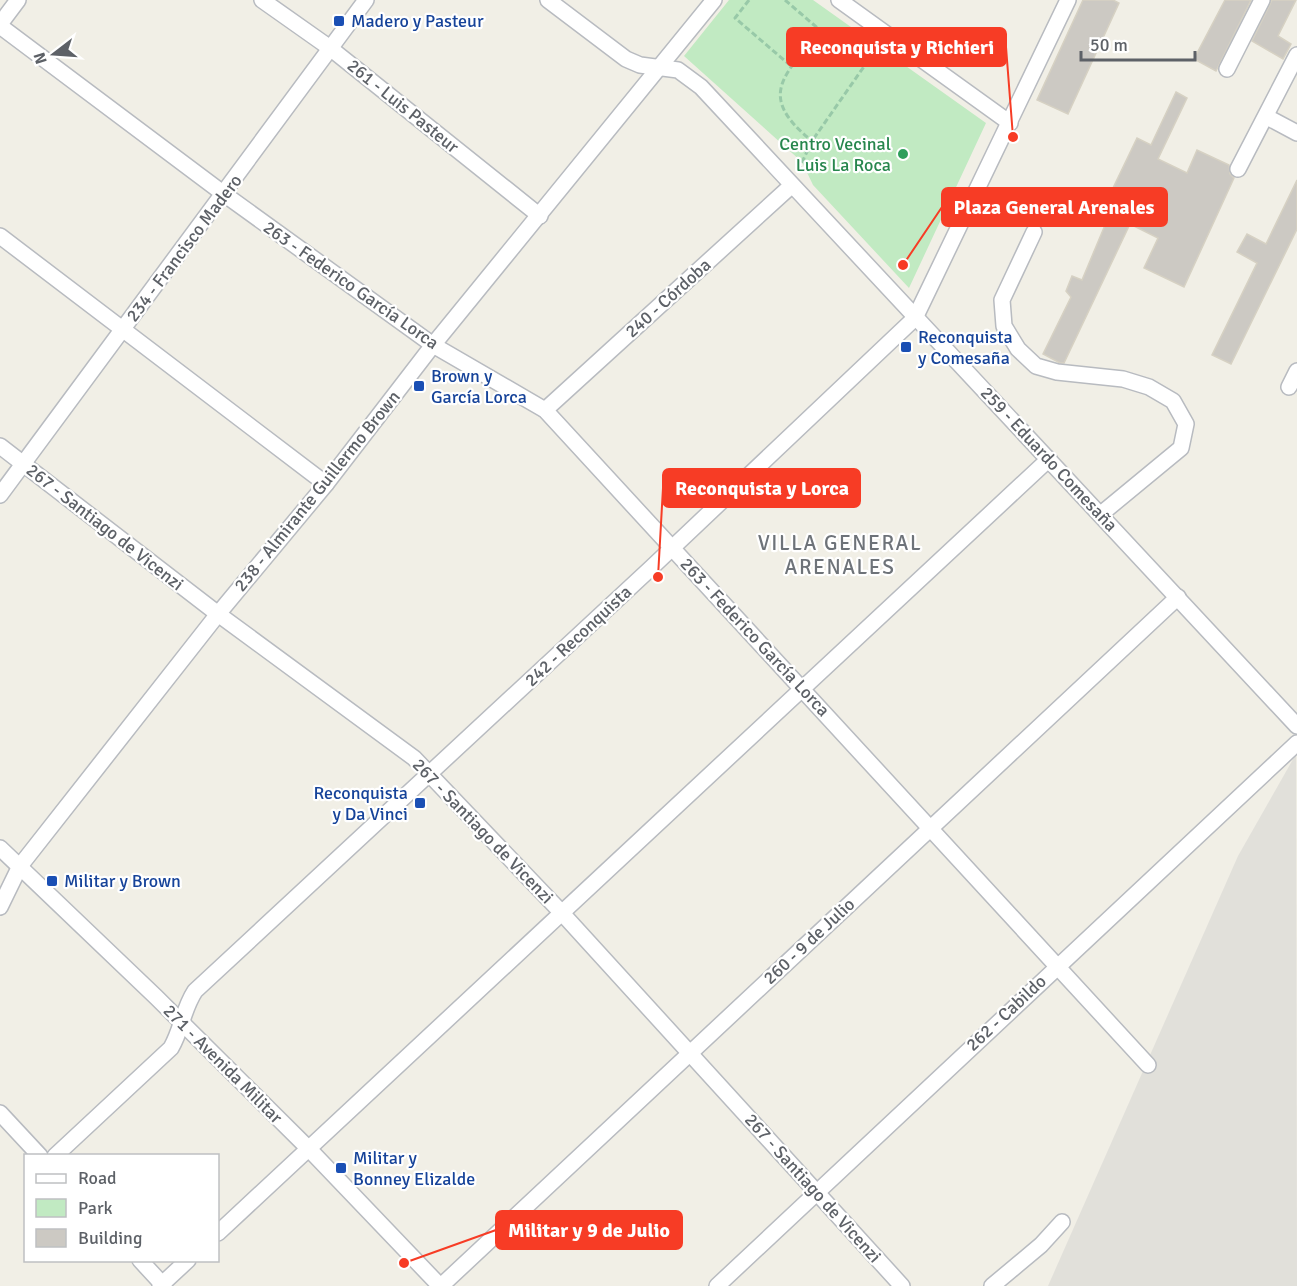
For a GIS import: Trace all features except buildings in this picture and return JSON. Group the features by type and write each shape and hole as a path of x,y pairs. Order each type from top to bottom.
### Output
{"street":[{"path":"0,25 18,0"},
{"name":"261 - Luis Pasteur","path":"262,0 330,48 540,216"},
{"name":"234 - Francisco Madero","path":"0,495 366,0"},
{"name":"259 - Eduardo Comesaña","path":"548,0 626,59 640,65 678,70 701,87 1297,726"},
{"name":"238 - Almirante Guillermo Brown","path":"0,907 20,866 218,614 326,484 433,345 714,0"},
{"path":"839,0 1010,123"},
{"name":"242 - Reconquista","path":"56,1154 171,1048 178,1036 185,1005 195,991 673,548 915,318 1068,0"},
{"path":"1227,69 1262,0"},
{"name":"263 - Federico García Lorca","path":"0,25 224,194 433,345 545,410 1148,1065"},
{"path":"1238,169 1267,117 1297,55"},
{"path":"1267,117 1297,133"},
{"name":"240 - Córdoba","path":"545,410 791,186"},
{"path":"1035,232 1002,300 1004,326 1018,349 1036,366 1057,372 1123,379 1149,387 1173,401 1186,424 1181,448 1101,514"},
{"path":"0,236 326,484"},
{"path":"1289,387 1297,371"},
{"name":"267 - Santiago de Vicenzi","path":"0,446 218,614 414,758 561,912 902,1286"},
{"path":"219,1232 1049,459"},
{"name":"260 - 9 de Julio","path":"441,1286 1178,597"},
{"name":"262 - Cabildo","path":"717,1286 1056,966 1297,743"},
{"name":"271 - Avenida Militar","path":"0,848 308,1148 441,1286"},
{"path":"0,1113 39,1154"},
{"path":"992,1286 1041,1245 1062,1222"},
{"path":"142,1262 162,1285 186,1262"}],"path":[{"path":"749,0 735,18 791,66"},
{"path":"785,0 821,31 791,66 780,94 782,107 793,125 812,141"},
{"path":"791,186 812,141 887,34"}],"shaded area":[{"path":"1296,754 1297,1286 1048,1286 1238,856"}],"green space":[{"path":"729,0 813,0 986,123 909,288 813,185 802,162 684,56"}],"place":[{"name":"Madero y Pasteur","path":"339,21"},
{"name":"Reconquista y Richieri","path":"1013,137"},
{"name":"Centro Vecinal Luis La Roca","path":"903,154"},
{"name":"Plaza General Arenales","path":"903,265"},
{"name":"Reconquista y Comesaña","path":"906,347"},
{"name":"Brown y García Lorca","path":"419,386"},
{"name":"Reconquista y Lorca","path":"658,577"},
{"name":"Reconquista y Da Vinci","path":"420,803"},
{"name":"Militar y Brown","path":"52,881"},
{"name":"Militar y Bonney Elizalde","path":"341,1168"},
{"name":"Militar y 9 de Julio","path":"404,1263"}],"district":[{"name":"VILLA GENERAL ARENALES","path":"840,555"}]}
